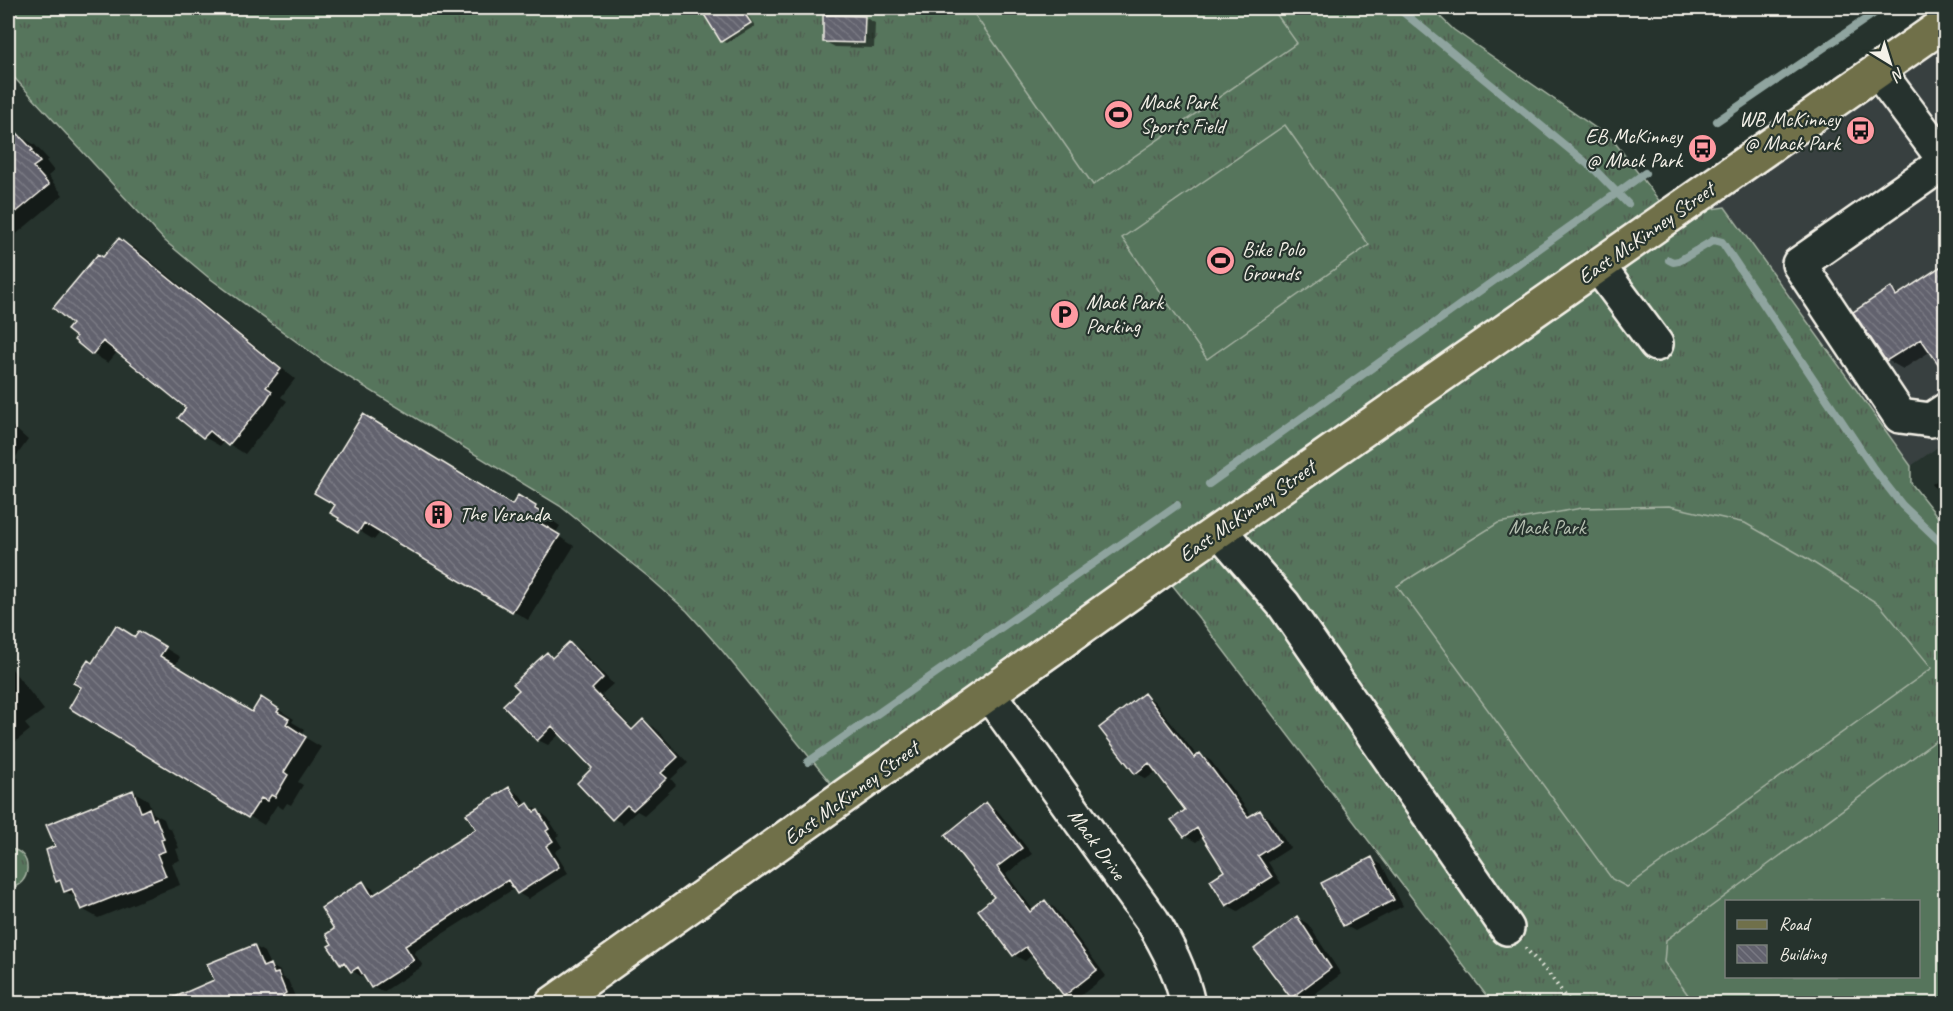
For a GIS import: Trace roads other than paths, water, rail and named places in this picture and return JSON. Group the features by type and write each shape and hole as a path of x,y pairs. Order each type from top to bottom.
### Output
{"main road":[{"name":"East McKinney Street","path":"552,1004 988,694 1946,23"}],"street":[{"path":"1878,71 1945,162 1799,264 1900,416 1931,420 1946,411"},
{"path":"1598,266 1656,344"},
{"path":"1220,531 1284,605 1507,928"},
{"name":"Mack Drive","path":"988,694 1152,920 1174,959 1188,1004"}],"waterway":[{"path":"1398,8 1596,171 1628,204"},
{"path":"1717,121 1882,8"},
{"path":"1209,484 1645,173"},
{"path":"1669,260 1679,261 1714,240 1722,242 1873,468 1902,505 1946,547"},
{"path":"808,762 1177,505"}],"place":[{"name":"Mack Park Sports Field","path":"1119,114"},
{"name":"WB McKinney @ Mack Park","path":"1861,131"},
{"name":"EB McKinney @ Mack Park","path":"1703,148"},
{"name":"Bike Polo Grounds","path":"1221,261"},
{"name":"Mack Park Parking","path":"1065,314"},
{"name":"The Veranda","path":"438,514"}],"park label":[{"name":"Mack Park","path":"1547,527"}]}
